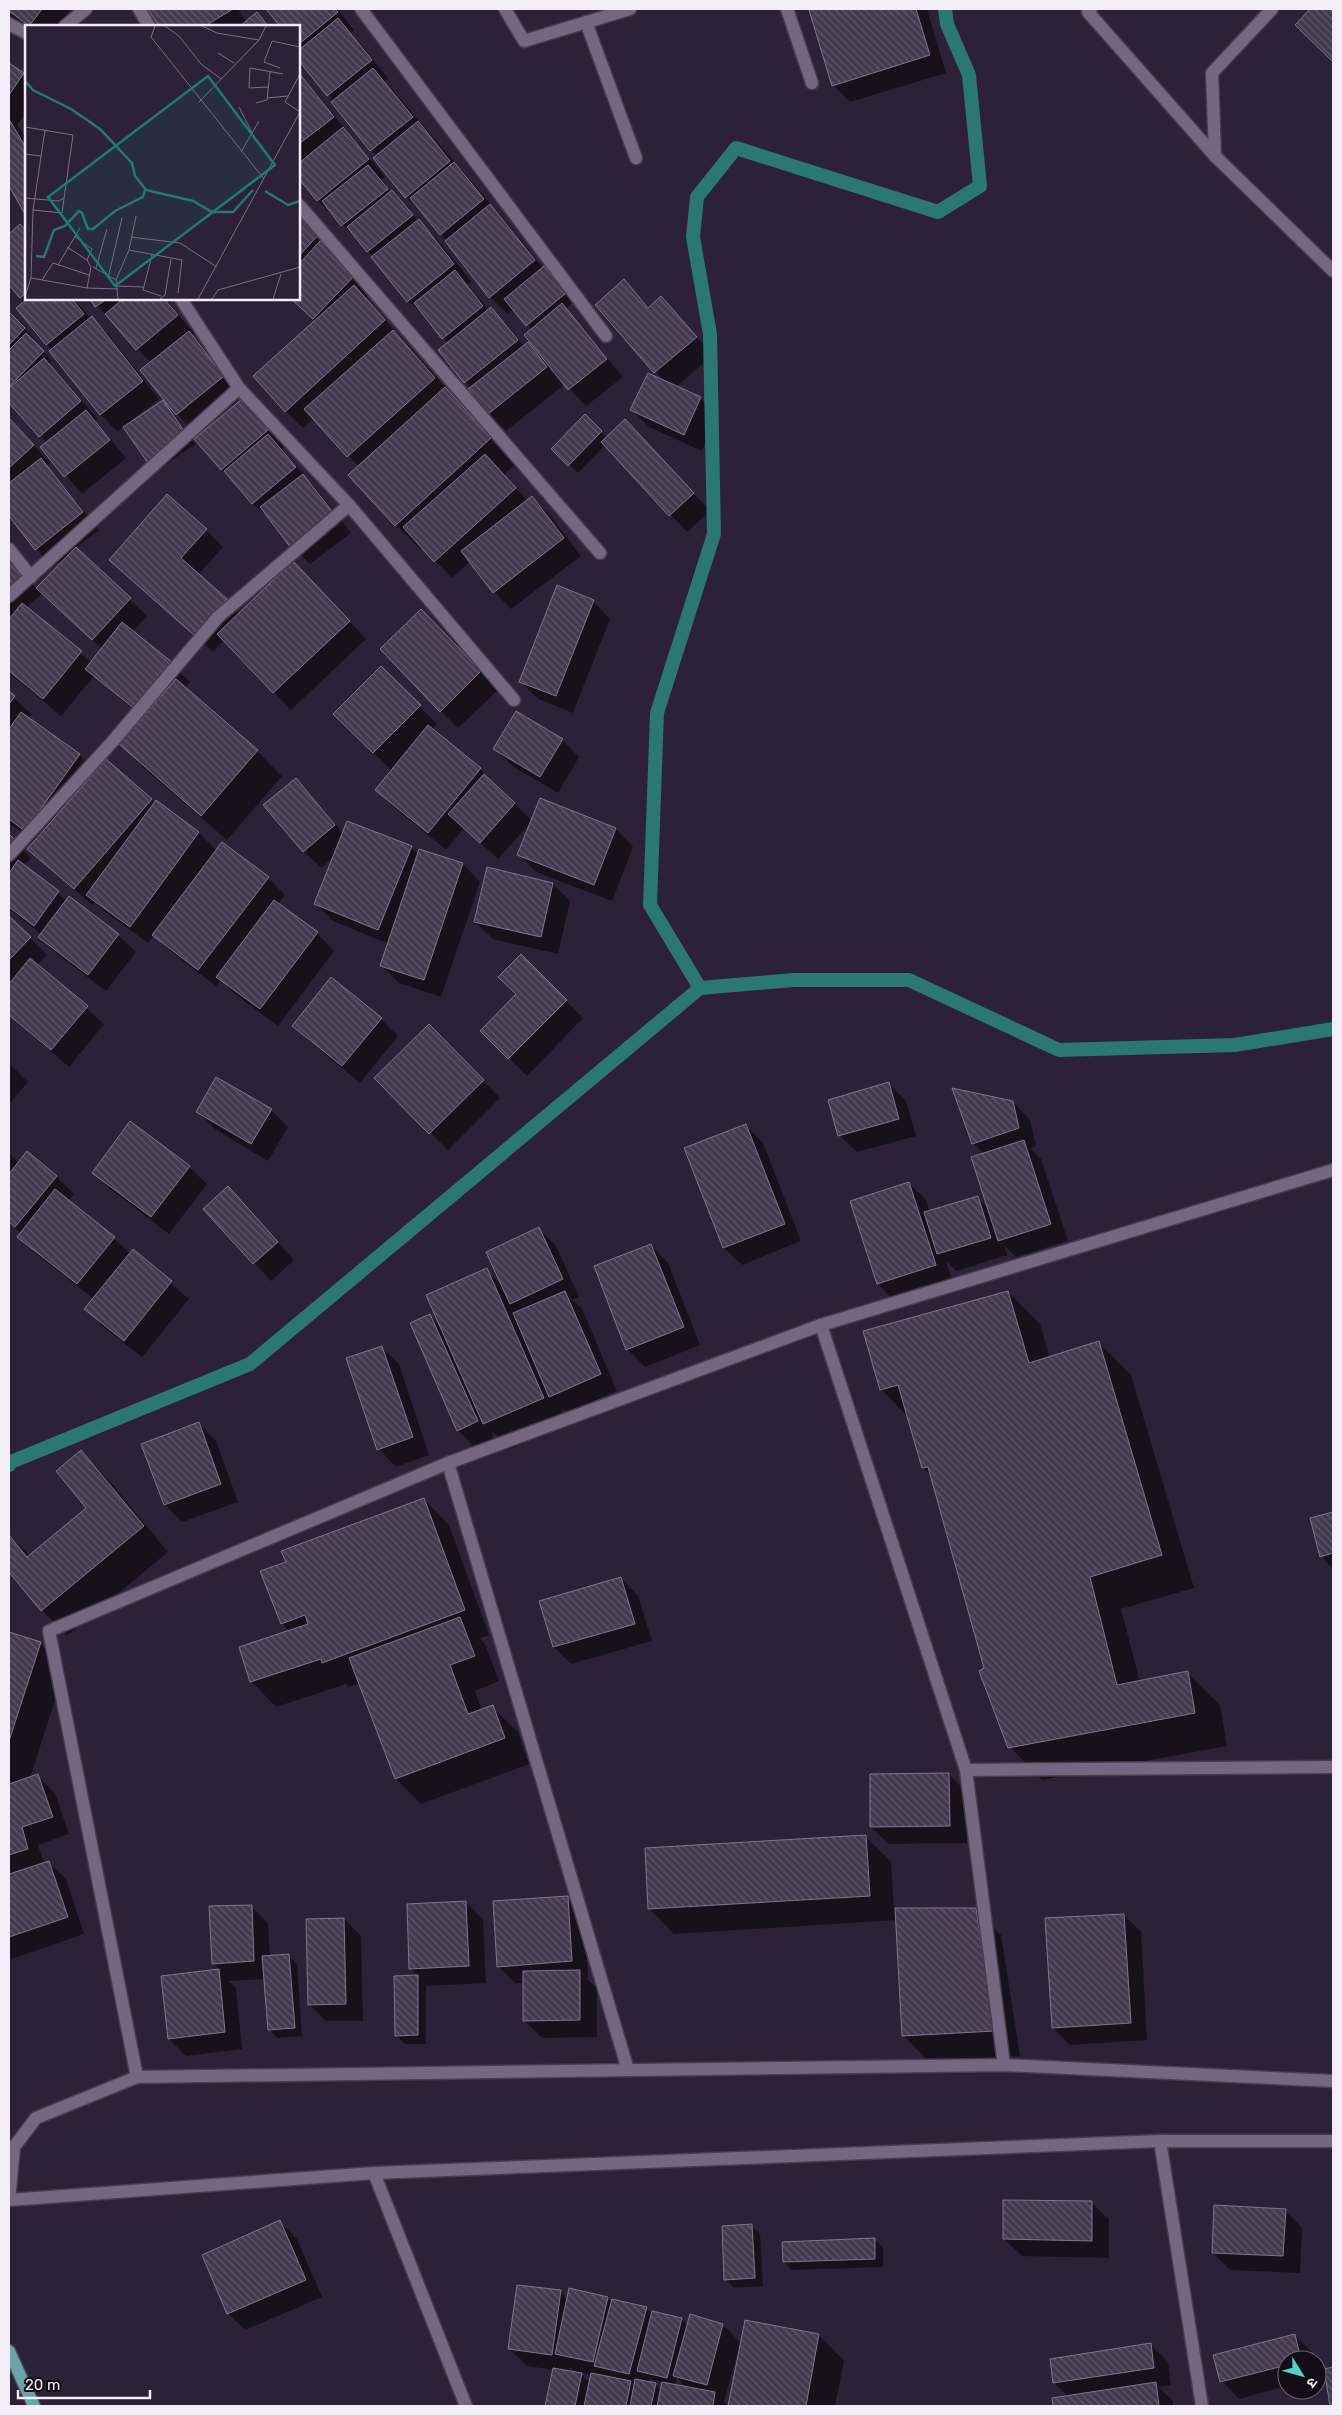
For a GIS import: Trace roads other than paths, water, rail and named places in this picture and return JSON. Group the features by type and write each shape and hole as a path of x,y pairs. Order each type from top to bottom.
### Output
{"main road":[{"path":"9,2351 34,2406"}],"street":[{"path":"66,25 86,9"},
{"path":"139,9 148,25"},
{"path":"361,9 606,336"},
{"path":"505,9 524,41 630,9"},
{"path":"788,9 812,83"},
{"path":"1091,9 1088,12 1215,156 1333,271"},
{"path":"1215,156 1212,73 1272,9"},
{"path":"586,22 636,158"},
{"path":"9,24 25,32"},
{"path":"300,206 600,553"},
{"path":"182,300 239,388 349,505 514,700"},
{"path":"9,596 239,388"},
{"path":"9,855 113,741 218,617 349,505"},
{"path":"9,549 31,577"},
{"path":"137,2077 49,1630 448,1463 821,1325 1333,1170"},
{"path":"821,1325 966,1770 1004,2065"},
{"path":"448,1463 628,2070"},
{"path":"966,1770 1333,1767"},
{"path":"1333,2081 1004,2065 137,2077 36,2118 14,2147 9,2200 374,2173 1160,2140 1333,2141"},
{"path":"1160,2140 1202,2406"},
{"path":"374,2173 466,2406"}],"waterway":[{"path":"700,988 650,905 657,713 714,534 710,334 693,237 697,197 736,148 938,212 980,186 969,75 947,24 945,9"},
{"path":"9,1465 11,1462 250,1364 700,988 793,980 909,980 1059,1050 1235,1045 1333,1029"}]}
